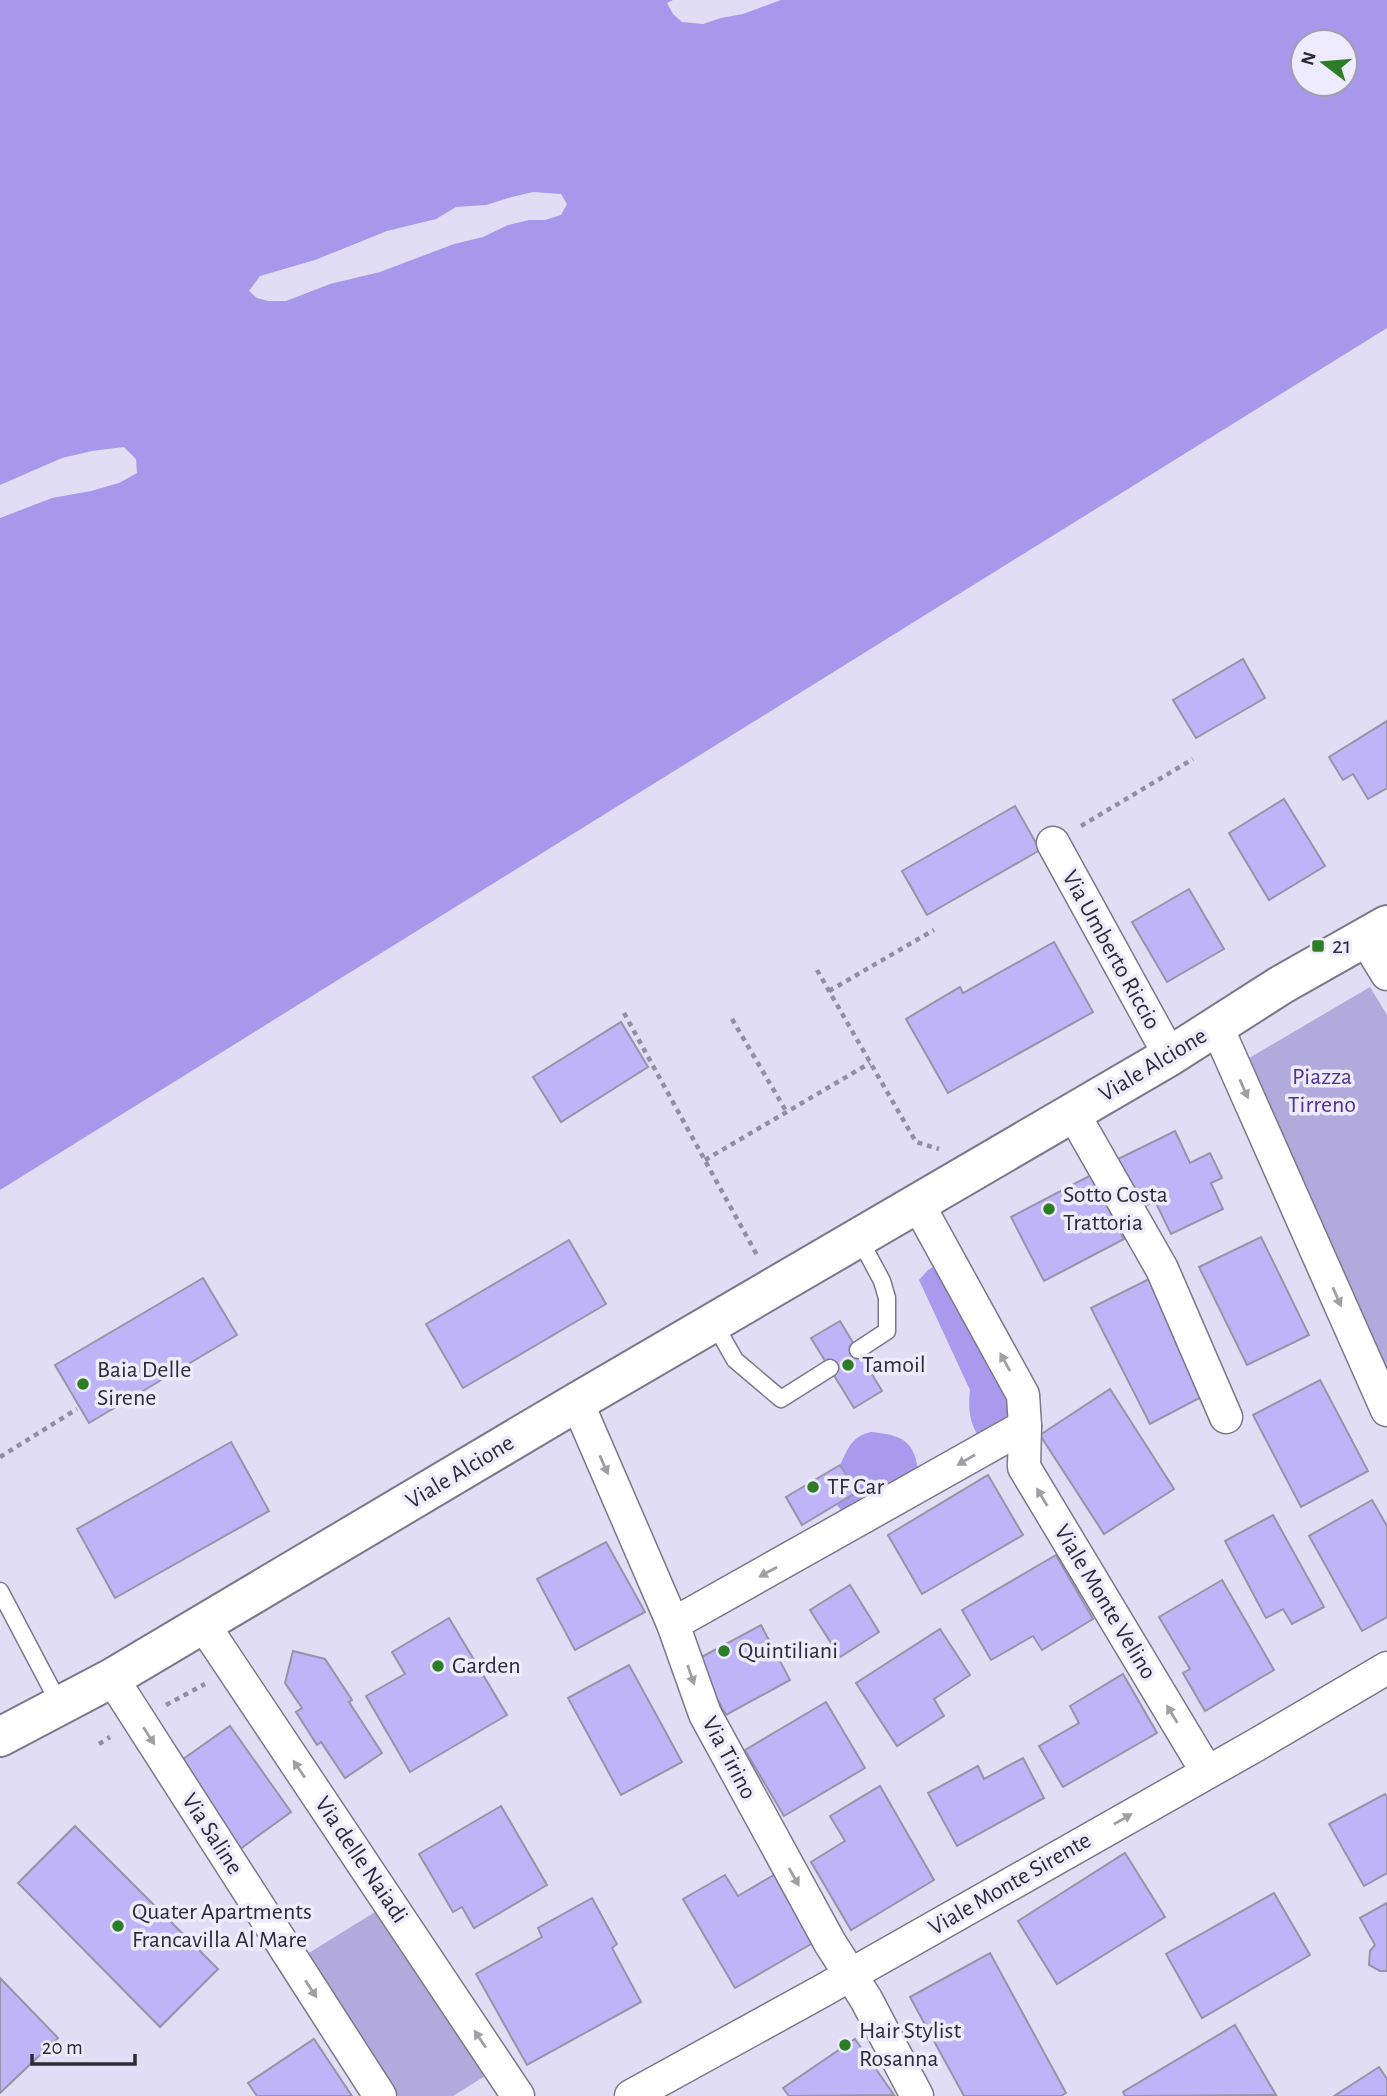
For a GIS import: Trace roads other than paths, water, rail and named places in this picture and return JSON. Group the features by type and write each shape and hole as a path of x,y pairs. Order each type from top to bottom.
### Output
{"street":[{"name":"Via Umberto Riccio","path":"1053,843 1170,1056"},
{"name":"Viale Alcione","path":"0,1737 112,1678 577,1402 1170,1056 1281,985 1376,931"},
{"path":"1376,931 1387,974"},
{"path":"1217,1027 1387,1410"},
{"path":"1073,1113 1162,1269 1226,1417"},
{"path":"673,1624 1025,1426 1023,1395 918,1203"},
{"name":"Via Tirino","path":"577,1402 673,1624 705,1714 917,2096"},
{"name":"Viale Monte Velino","path":"1025,1426 1024,1467 1207,1772"},
{"name":"Via delle Naiadi","path":"203,1624 519,2096"},
{"name":"Viale Monte Sirente","path":"631,2096 1387,1668"},
{"name":"Via Saline","path":"112,1678 380,2096"}],"lane":[{"path":"858,1350 887,1331 887,1298 881,1280 859,1238"},
{"path":"714,1322 736,1360 781,1399 830,1368"},
{"path":"0,1591 60,1705"}],"place":[{"name":"21","path":"1318,946"},
{"name":"Sotto Costa Trattoria","path":"1049,1209"},
{"name":"Tamoil","path":"848,1365"},
{"name":"Baia Delle Sirene","path":"83,1384"},
{"name":"TF Car","path":"813,1487"},
{"name":"Quintiliani","path":"724,1651"},
{"name":"Garden","path":"438,1666"},
{"name":"Quater Apartments Francavilla Al Mare","path":"118,1926"},
{"name":"Hair Stylist Rosanna","path":"845,2045"}],"park label":[{"name":"Piazza Tirreno","path":"1322,1091"}]}
